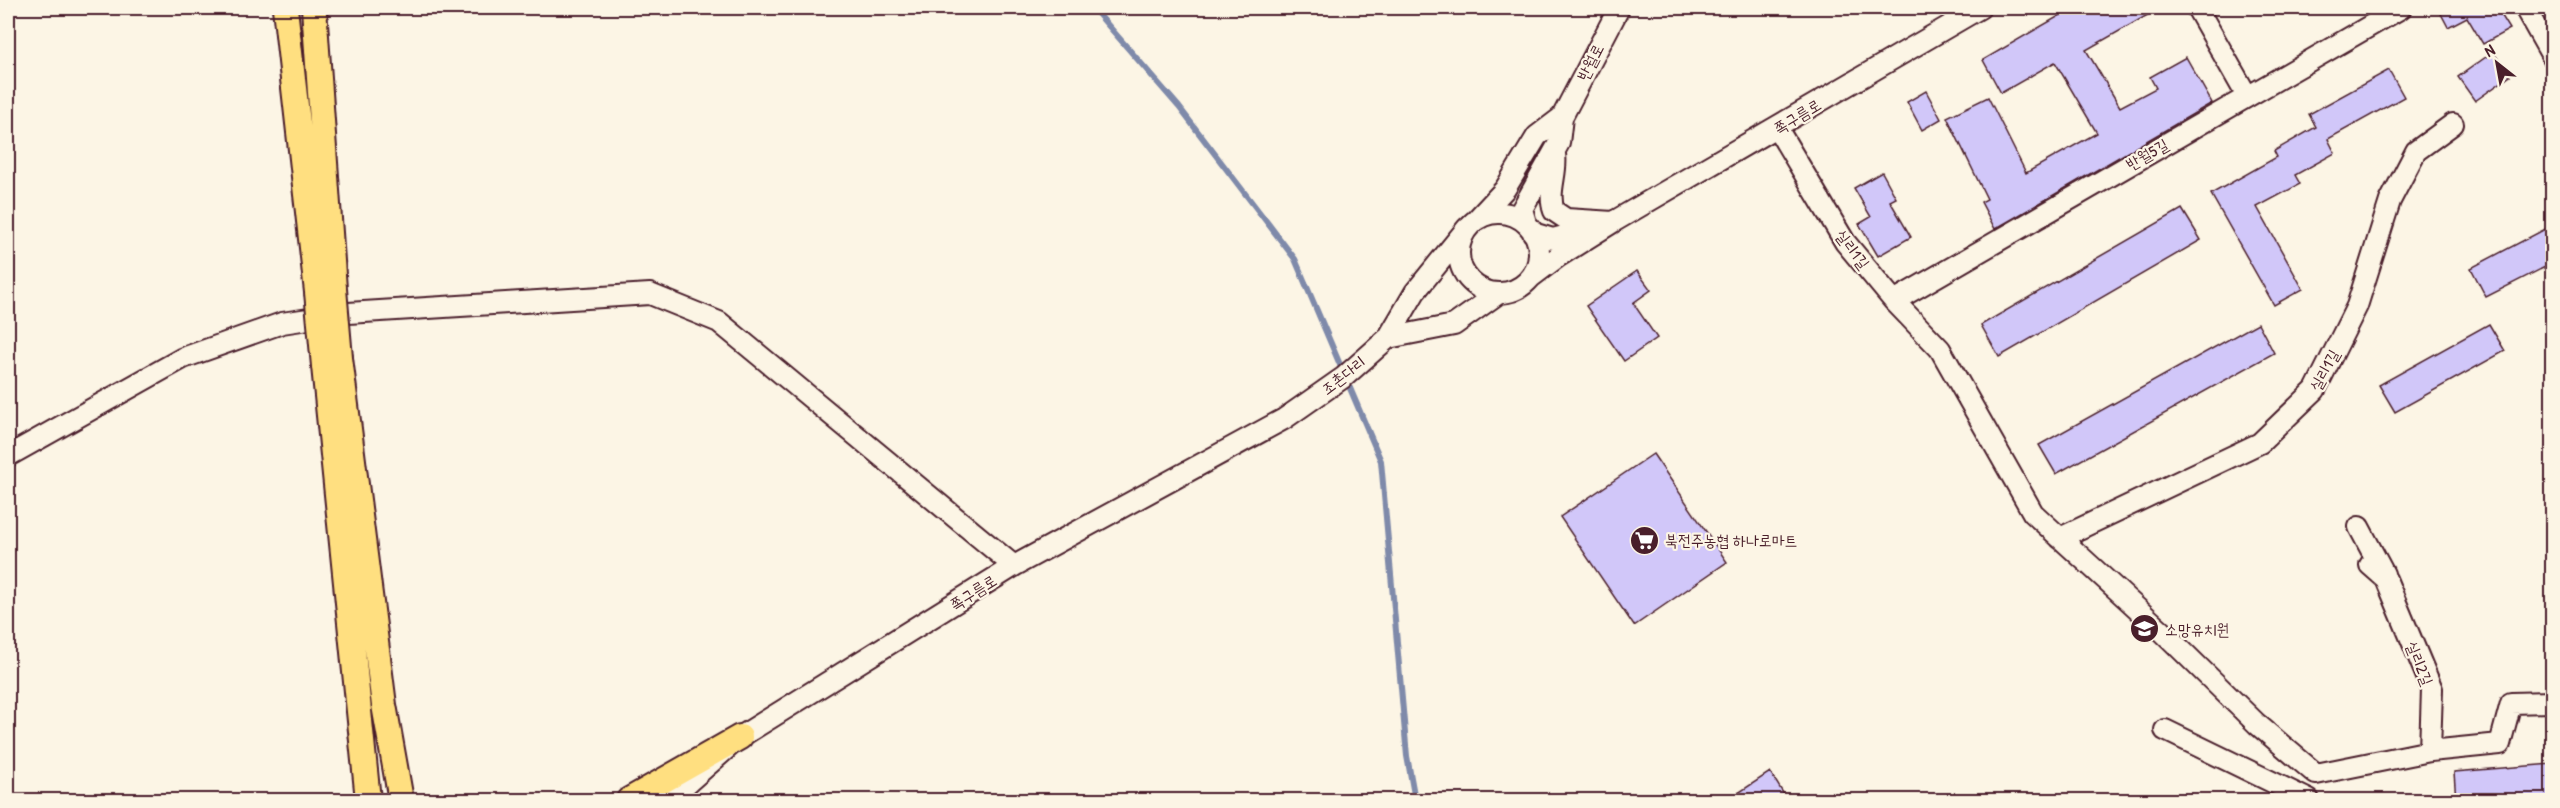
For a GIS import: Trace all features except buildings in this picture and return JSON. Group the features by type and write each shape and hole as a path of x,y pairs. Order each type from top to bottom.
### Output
{"main road":[{"path":"285,8 325,291 368,801"},
{"path":"314,8 325,291"},
{"path":"332,362 384,705 406,800"},
{"path":"629,801 740,737"}],"street":[{"name":"반월로","path":"1562,117 1618,8"},
{"name":"쪽구름로","path":"1613,222 1980,8"},
{"path":"2197,8 2247,96"},
{"name":"반월5길","path":"1894,301 2401,8"},
{"path":"2524,8 2553,56"},
{"path":"1530,278 1539,256 1538,244 1522,209 1559,143 1562,117"},
{"path":"1388,338 1415,292 1472,224 1505,189 1537,136 1562,117"},
{"name":"실리1길","path":"2060,538 2260,443 2315,390 2357,306 2390,201 2416,151 2453,124"},
{"name":"실리1길","path":"1777,128 1845,242 1894,301 1940,349 2033,513 2162,632 2257,724 2316,774"},
{"path":"1555,151 1557,166 1551,196 1554,211 1566,219 1613,222"},
{"path":"1499,293 1476,286 1467,278 1461,266 1460,246 1472,224 1489,214 1502,213 1515,216 1530,228 1553,239 1613,222"},
{"path":"1388,338 1454,325 1499,293 1511,291 1559,256 1613,222"},
{"path":"8,456 183,358 282,323 348,313 650,294 719,322 1014,566"},
{"name":"조촌다리","path":"1297,410 1344,377 1388,338"},
{"name":"쪽구름로","path":"668,801 740,737 1014,566 1297,410"},
{"name":"실리2길","path":"2359,527 2386,579 2432,689 2430,751"},
{"name":"실리2길","path":"2370,565 2386,579"},
{"path":"2165,730 2306,799 2316,774 2430,751 2500,744 2511,703 2553,702"}],"waterway":[{"path":"1093,8 1179,107 1295,259 1381,461 1407,756 1415,800"}],"place":[{"name":"북전주농협 하나로마트","path":"1644,540"},
{"name":"소망유치원","path":"2144,629"}]}
